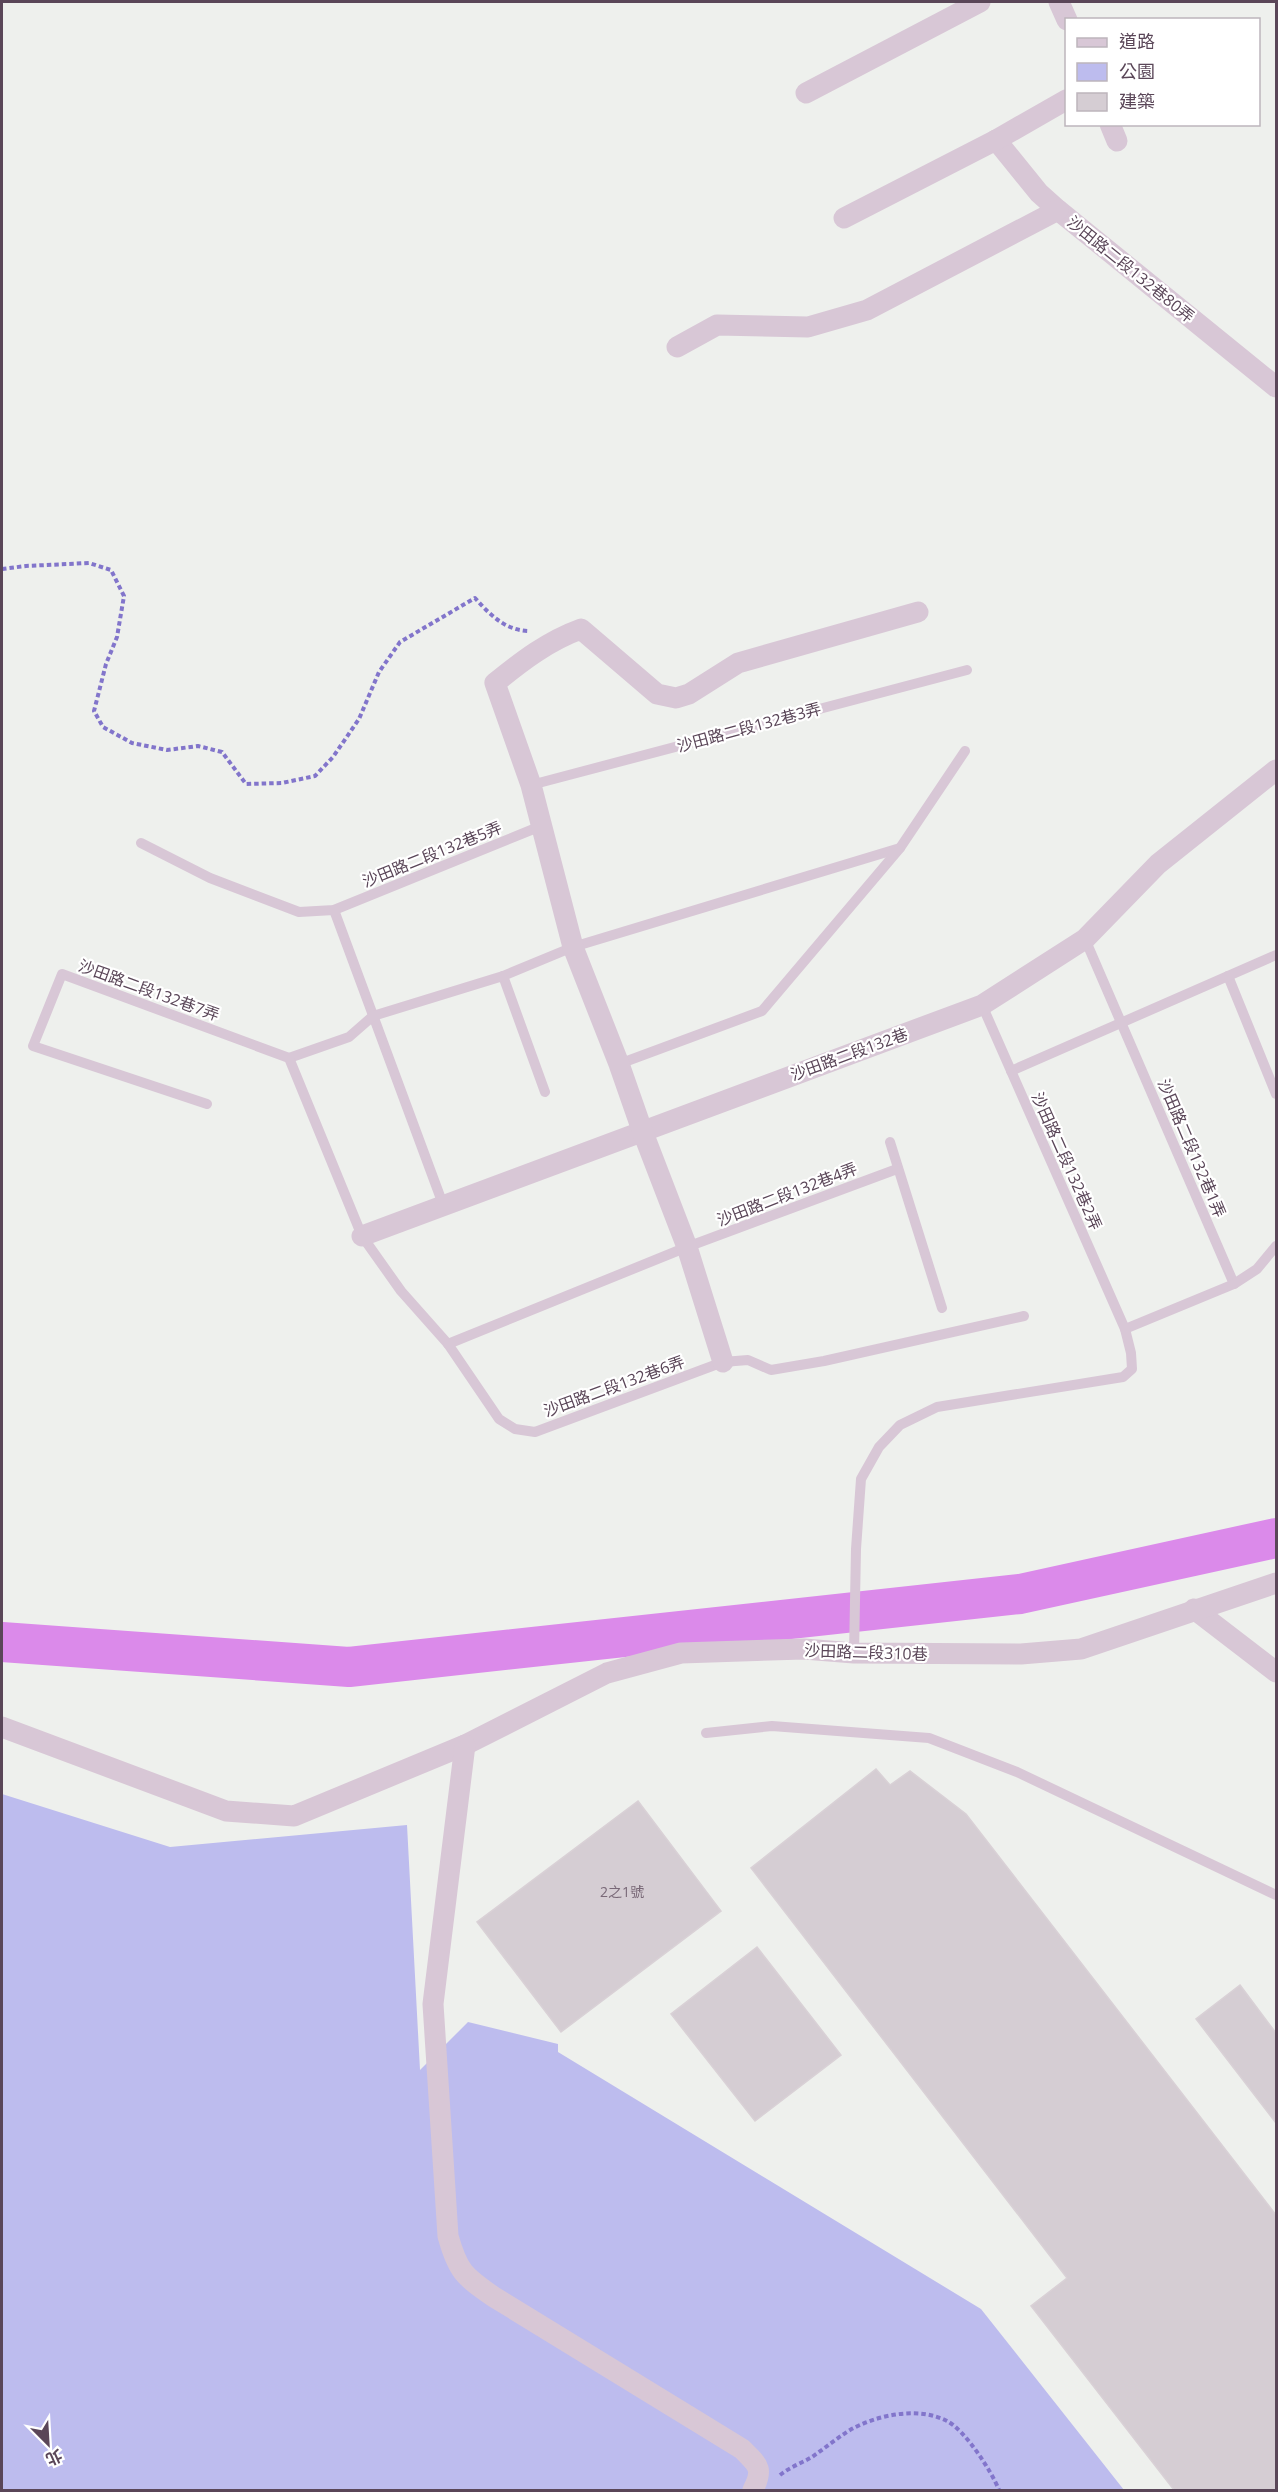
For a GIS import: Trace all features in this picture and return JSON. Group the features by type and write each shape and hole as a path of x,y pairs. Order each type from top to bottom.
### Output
{"street":[{"path":"806,93 980,2"},
{"path":"1059,2 1066,18"},
{"path":"844,218 996,140 1065,101"},
{"name":"沙田路二段132巷80弄","path":"996,140 1039,193 1058,210 1276,387"},
{"path":"677,347 717,325 808,327 867,309 1058,210"},
{"path":"723,1362 687,1247 573,947 531,785 495,683 530,655 558,637 581,629 657,694 676,698 689,694 738,663 918,612"},
{"name":"沙田路二段132巷","path":"362,1236 982,1005 1085,939 1158,864 1276,770"},
{"name":"沙田路二段310巷","path":"2,1727 226,1811 294,1816 465,1745 607,1673 681,1653 804,1649 854,1653 1021,1654 1081,1649 1276,1583"},
{"path":"1194,1609 1276,1672"},
{"path":"465,1745 433,2004 448,2236 455,2261 465,2276 494,2297 742,2450 757,2464 760,2476 753,2490"}],"lane":[{"name":"沙田路二段132巷3弄","path":"531,785 967,670"},
{"path":"619,1064 762,1011 900,848 965,751"},
{"name":"沙田路二段132巷5弄","path":"141,843 210,878 299,912 334,909 541,826"},
{"path":"362,1236 289,1058 349,1037 373,1016 503,976 573,947 900,848"},
{"path":"334,909 444,1207"},
{"name":"沙田路二段132巷1弄","path":"1085,939 1234,1284"},
{"path":"1011,1071 1276,955"},
{"name":"沙田路二段132巷7弄","path":"207,1104 33,1046 62,974 289,1058"},
{"path":"503,976 545,1092"},
{"path":"1228,976 1276,1094"},
{"name":"沙田路二段132巷2弄","path":"854,1653 856,1549 861,1479 879,1447 900,1425 937,1407 1123,1377 1132,1369 1125,1329 982,1005"},
{"path":"890,1142 942,1308"},
{"name":"沙田路二段132巷4弄","path":"687,1247 897,1169"},
{"name":"沙田路二段132巷6弄","path":"362,1236 401,1291 448,1344 499,1419 515,1430 535,1432 723,1362"},
{"path":"1125,1329 1234,1284 1257,1269 1276,1246"},
{"path":"448,1344 687,1247"},
{"path":"723,1362 748,1360 771,1370 824,1361 1024,1316"},
{"path":"706,1733 772,1726 929,1738 1017,1772 1276,1895"}],"path":[{"path":"2,569 89,563 111,570 124,596 117,637 106,664 94,711 104,728 132,743 141,745 167,750 198,746 222,752 246,784 282,783 315,776 333,757 359,719 379,672 400,642 475,598 492,618 522,631 533,630"},
{"path":"776,2477 850,2430 878,2418 915,2413 948,2421 973,2447 999,2490"}],"green space":[{"path":"2,1794 170,1847 407,1825 420,2070 468,2022 558,2044 558,2052 981,2309 1124,2490 2,2490"}],"building":[{"path":"876,1769 890,1785 910,1771 966,1814 1276,2215 1276,2490 1174,2490 1031,2306 1067,2278 751,1868"},
{"path":"638,1801 721,1911 561,2032 477,1922"},
{"path":"757,1947 841,2055 755,2121 671,2014"},
{"path":"1240,1985 1276,2033 1276,2123 1196,2019"}],"waterway":[{"path":"2,1642 349,1667 1020,1594 1276,1538"}]}
